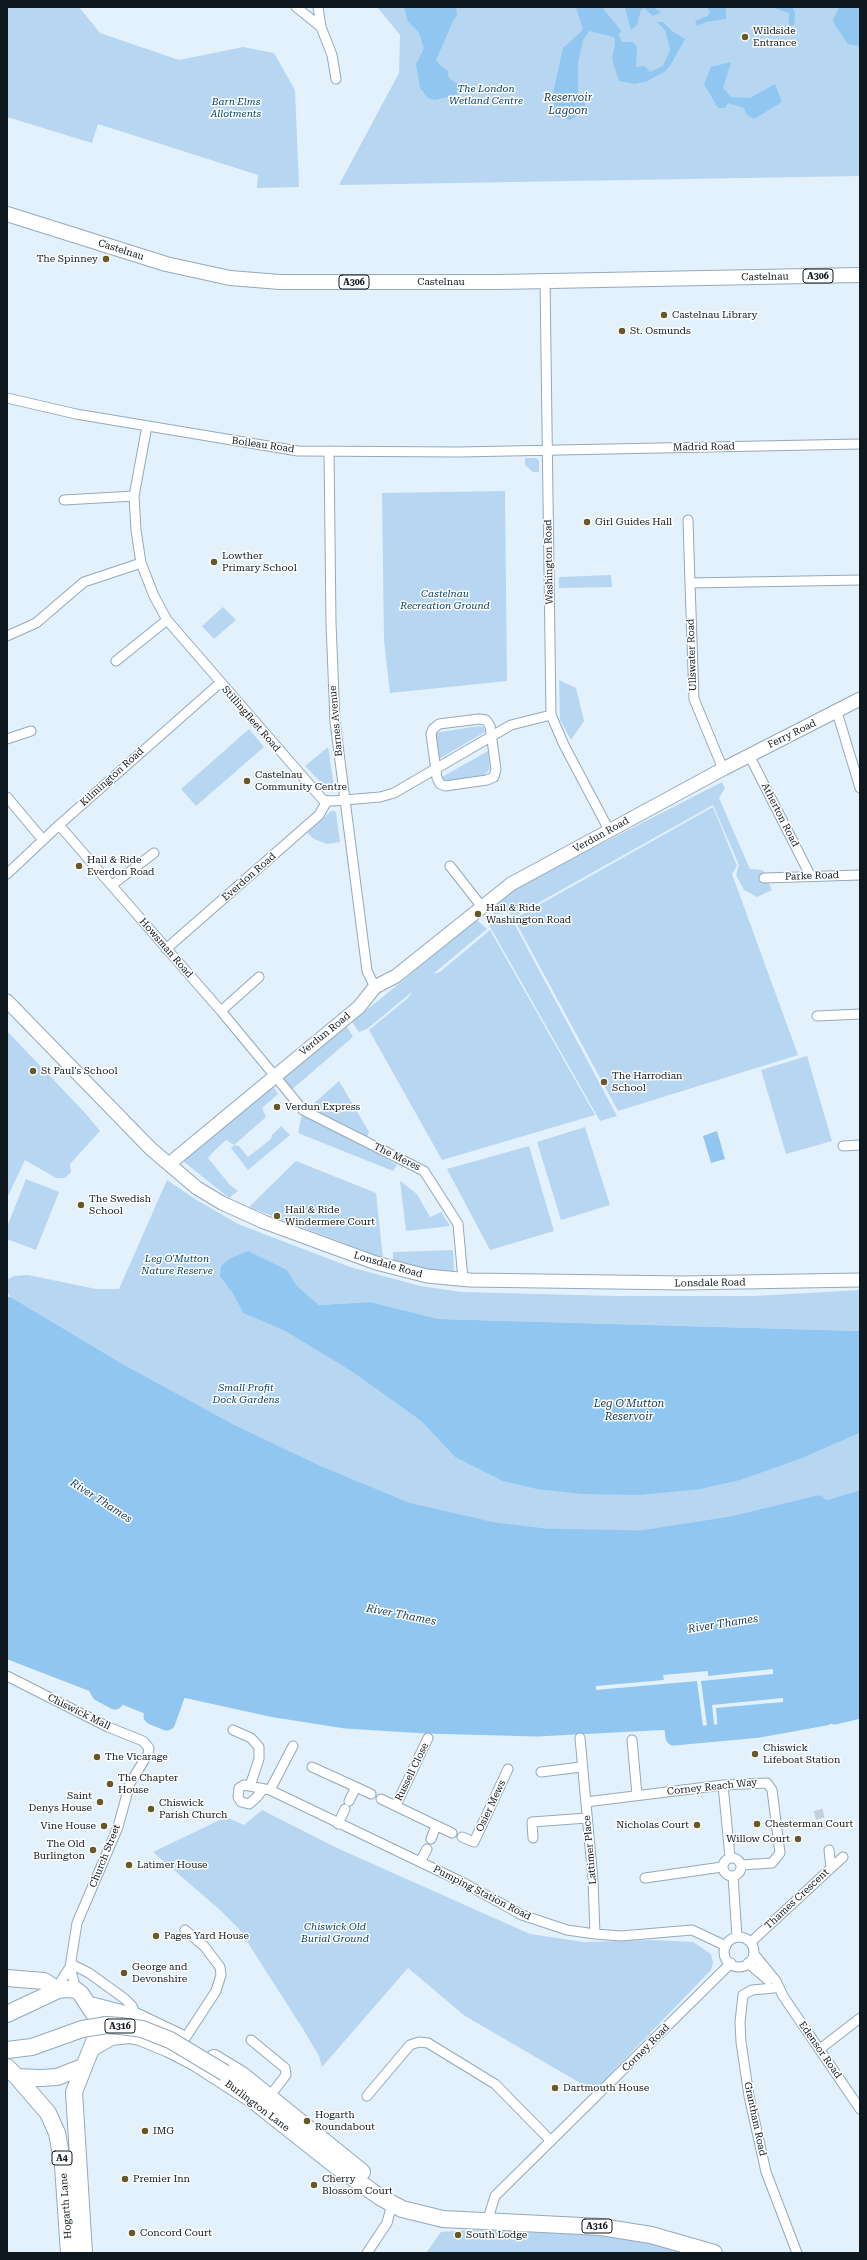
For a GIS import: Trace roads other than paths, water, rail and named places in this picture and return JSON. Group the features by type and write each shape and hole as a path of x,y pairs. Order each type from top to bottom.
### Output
{"highway":[{"path":"7,1978 44,1981 59,1990"},
{"path":"7,2014 59,1990 76,1990 90,2005 96,2020 96,2031 92,2048 83,2067 57,2077 12,2074"},
{"name":"Burlington Lane","path":"90,2005 136,2017 184,2040 242,2075 412,2212"},
{"name":"A316","path":"7,2050 32,2047 82,2029 107,2025 142,2029 170,2040 225,2072 318,2143 338,2160 353,2177"},
{"name":"Burlington Lane","path":"92,2048 111,2037 129,2035 140,2037 196,2063 250,2098 353,2177 392,2204 412,2212 443,2219 601,2226 651,2235 714,2253"},
{"name":"Hogarth Lane","path":"83,2067 74,2092 74,2108 81,2180 84,2253"},
{"name":"Hogarth Lane","path":"12,2074 48,2113 57,2134 63,2166 69,2253"}],"main road":[{"name":"Castelnau","path":"7,214 166,264 230,278 282,282 860,275"},
{"name":"Castelnau","path":"7,219 10,223 16,225 30,221"},
{"name":"Ferry Road","path":"723,769 860,699"},
{"name":"Verdun Road","path":"169,1164 358,1007 375,987 396,976 519,879 723,769"},
{"name":"Lonsdale Road","path":"7,1001 151,1149 197,1188 222,1203 306,1238 408,1273 463,1279 683,1283 860,1280"}],"street":[{"path":"296,7 321,27"},
{"path":"318,7 321,27 332,55 336,79"},
{"name":"Washington Road","path":"545,280 551,715 564,745 609,830"},
{"name":"Boileau Road","path":"7,398 76,414 288,450 459,452 547,448"},
{"name":"Stillingfleet Road","path":"147,426 134,496 136,530 141,563 154,596 167,620 220,683 320,798 327,801"},
{"name":"Madrid Road","path":"547,448 860,444"},
{"name":"Barnes Avenue","path":"329,450 334,696 344,800 367,971 375,987"},
{"path":"64,500 134,496"},
{"name":"Ullswater Road","path":"688,520 694,700 723,769"},
{"path":"7,636 36,623 84,582 141,563"},
{"path":"690,583 860,580"},
{"path":"116,661 167,620"},
{"name":"Kilmington Road","path":"7,874 59,825 220,683"},
{"path":"837,712 860,788"},
{"path":"327,801 387,795 436,770 511,725 551,715"},
{"path":"479,719 486,720 490,726 496,769 494,777 487,780 446,786 440,784 436,770 431,734 433,728 439,724 479,719"},
{"path":"7,740 31,730"},
{"name":"Atherton Road","path":"749,756 810,875"},
{"path":"7,797 43,840"},
{"name":"Everdon Road","path":"166,949 319,815 327,801"},
{"name":"Howsman Road","path":"59,825 276,1075"},
{"path":"112,885 154,853"},
{"path":"450,866 482,907"},
{"name":"Parke Road","path":"764,878 810,875 860,875"},
{"path":"221,1011 259,977"},
{"path":"817,1016 860,1014"},
{"name":"The Meres","path":"276,1075 286,1091 304,1110 424,1171 458,1224 463,1279"},
{"path":"843,1146 860,1146"},
{"name":"Chiswick Mall","path":"7,1676 108,1727 143,1741 149,1748"},
{"path":"233,1730 251,1738 259,1747 260,1759 250,1786 244,1785 239,1788 238,1797 244,1803 254,1801 266,1790 293,1746"},
{"name":"Russell Close","path":"396,1805 428,1738"},
{"name":"Lattimer Place","path":"580,1738 581,1767 586,1802 595,1934"},
{"path":"632,1740 636,1795"},
{"name":"Church Street","path":"76,1990 71,1966 77,1923 118,1827 130,1783 148,1754 149,1748"},
{"path":"312,1767 371,1794"},
{"path":"541,1772 581,1767"},
{"name":"Osier Mews","path":"462,1837 474,1842 508,1769"},
{"name":"Corney Reach Way","path":"586,1802 723,1785 761,1782 767,1783 772,1790 780,1853 772,1863 741,1865"},
{"path":"723,1785 730,1857"},
{"name":"Pumping Station Road","path":"250,1786 266,1790 420,1862 464,1883 522,1915 567,1930 595,1934 621,1936 692,1930 726,1946"},
{"path":"349,1800 356,1787"},
{"path":"381,1799 452,1833"},
{"path":"338,1824 345,1809"},
{"path":"533,1838 532,1822 586,1818"},
{"path":"431,1839 436,1826"},
{"path":"420,1862 427,1849"},
{"name":"Thames Crescent","path":"751,1942 831,1868 829,1850"},
{"path":"722,1867 726,1874 733,1876 738,1873 741,1865 736,1858 730,1857"},
{"path":"722,1867 726,1860 730,1857"},
{"path":"831,1868 844,1857"},
{"path":"645,1878 722,1867"},
{"path":"733,1876 737,1937"},
{"path":"184,2040 216,1991 221,1975 220,1968 204,1946 185,1930"},
{"path":"737,1937 742,1937 751,1942 754,1954 748,1963 740,1966 731,1963 725,1955 728,1942 737,1937"},
{"name":"Edensor Road","path":"754,1954 776,1981 777,1989"},
{"name":"Corney Road","path":"488,2222 495,2196 731,1963"},
{"name":"Edensor Road","path":"748,1963 764,1975 777,1989 820,2049 860,2109"},
{"path":"71,1966 89,1973 125,1999 132,2006 136,2017"},
{"name":"Church Street","path":"59,1990 61,1981 71,1966"},
{"name":"Grantham Road","path":"764,1975 762,1982 756,1989 743,1995 740,2022 749,2096 766,2172 797,2253"},
{"path":"756,1989 777,1989"},
{"path":"820,2049 860,2018"},
{"path":"251,2040 285,2068 286,2075 269,2097"},
{"path":"367,2096 410,2045 419,2042 428,2043 495,2084 551,2141"},
{"path":"367,2253 387,2224 392,2204"}],"water":[{"path":"404,7 456,7 457,15 436,60 448,71 448,76 451,80 460,85 462,89 459,94 435,100 428,98 420,88 416,64 424,49 419,33 408,21"},
{"name":"Reservoir Lagoon","path":"576,7 602,7 622,32 618,34 622,42 633,42 637,47 636,67 645,66 650,72 663,66 670,50 665,30 657,22 663,22 672,31 685,39 670,66 664,72 647,81 635,84 619,81 612,59 615,43 614,37 589,31 583,40 578,63 578,92 586,107 582,113 570,120 554,116 553,93 563,48 583,30"},
{"path":"625,7 653,7 661,12 653,16 644,8 641,10 637,25 631,30"},
{"path":"707,7 726,7 726,19 706,22 697,26 695,21 707,16 710,12"},
{"path":"771,7 793,8 795,13 794,25 789,26 789,13"},
{"path":"839,7 860,7 859,46 848,44 835,25 833,20"},
{"path":"731,62 723,88 731,97 750,98 775,84 782,102 754,119 746,114 744,108 728,103 725,108 718,108 704,84 711,67"},
{"path":"717,1131 725,1159 711,1163 703,1136"},
{"name":"Leg O'Mutton Reservoir","path":"248,1251 287,1270 297,1286 319,1305 370,1302 439,1319 860,1331 860,1433 800,1459 741,1480 701,1489 640,1495 583,1494 537,1489 503,1481 455,1457 421,1421 351,1371 285,1331 243,1313 232,1292 220,1277 221,1266 231,1258"},
{"name":"River Thames","path":"7,1305 119,1372 231,1433 315,1473 407,1511 494,1531 544,1537 642,1539 732,1525 778,1515 860,1490 860,1710 835,1716 833,1705 825,1707 826,1717 760,1729 674,1737 672,1722 537,1728 426,1725 346,1720 270,1708 179,1688 167,1722 152,1716 154,1708 120,1694 115,1701 100,1693 94,1684 7,1650"}],"waterway":[{"path":"7,1305 119,1372 231,1433 315,1473 407,1511 494,1531 544,1537 642,1539 732,1525 818,1504 829,1518"},
{"path":"7,1650 95,1684 100,1693 115,1701 119,1694 154,1708 152,1716 167,1722 179,1688 270,1708 346,1720 426,1725 537,1728 672,1721 674,1737 760,1729 826,1717 825,1707 833,1705 835,1716 860,1710"}],"tunnel":[{"path":"818,1810 823,1829"}],"place":[{"name":"Wildside Entrance","path":"745,37"},
{"name":"The Spinney","path":"106,259"},
{"name":"Castelnau Library","path":"664,315"},
{"name":"St. Osmunds","path":"622,331"},
{"name":"Girl Guides Hall","path":"587,522"},
{"name":"Lowther Primary School","path":"214,562"},
{"name":"Castelnau Community Centre","path":"247,781"},
{"name":"Hail & Ride Everdon Road","path":"79,866"},
{"name":"Hail & Ride Washington Road","path":"478,914"},
{"name":"St Paul's School","path":"33,1071"},
{"name":"The Harrodian School","path":"604,1082"},
{"name":"Verdun Express","path":"277,1107"},
{"name":"The Swedish School","path":"81,1205"},
{"name":"Hail & Ride Windermere Court","path":"277,1216"},
{"name":"Chiswick Lifeboat Station","path":"755,1754"},
{"name":"The Vicarage","path":"97,1757"},
{"name":"The Chapter House","path":"110,1784"},
{"name":"Saint Denys House","path":"100,1802"},
{"name":"Chiswick Parish Church","path":"151,1809"},
{"name":"Chesterman Court","path":"757,1824"},
{"name":"Nicholas Court","path":"697,1825"},
{"name":"Vine House","path":"104,1826"},
{"name":"Willow Court","path":"798,1839"},
{"name":"The Old Burlington","path":"93,1850"},
{"name":"Latimer House","path":"129,1865"},
{"name":"Pages Yard House","path":"156,1936"},
{"name":"George and Devonshire","path":"124,1973"},
{"name":"Dartmouth House","path":"555,2088"},
{"name":"Hogarth Roundabout","path":"307,2121"},
{"name":"IMG","path":"145,2131"},
{"name":"Premier Inn","path":"125,2179"},
{"name":"Cherry Blossom Court","path":"314,2185"},
{"name":"Concord Court","path":"132,2233"},
{"name":"South Lodge","path":"458,2235"}],"park label":[{"name":"The London Wetland Centre","path":"486,94"},
{"name":"Barn Elms Allotments","path":"236,108"},
{"name":"Castelnau Recreation Ground","path":"445,600"},
{"name":"Leg O'Mutton Nature Reserve","path":"177,1264"},
{"name":"Small Profit Dock Gardens","path":"246,1394"},
{"name":"Chiswick Old Burial Ground","path":"335,1932"}]}
